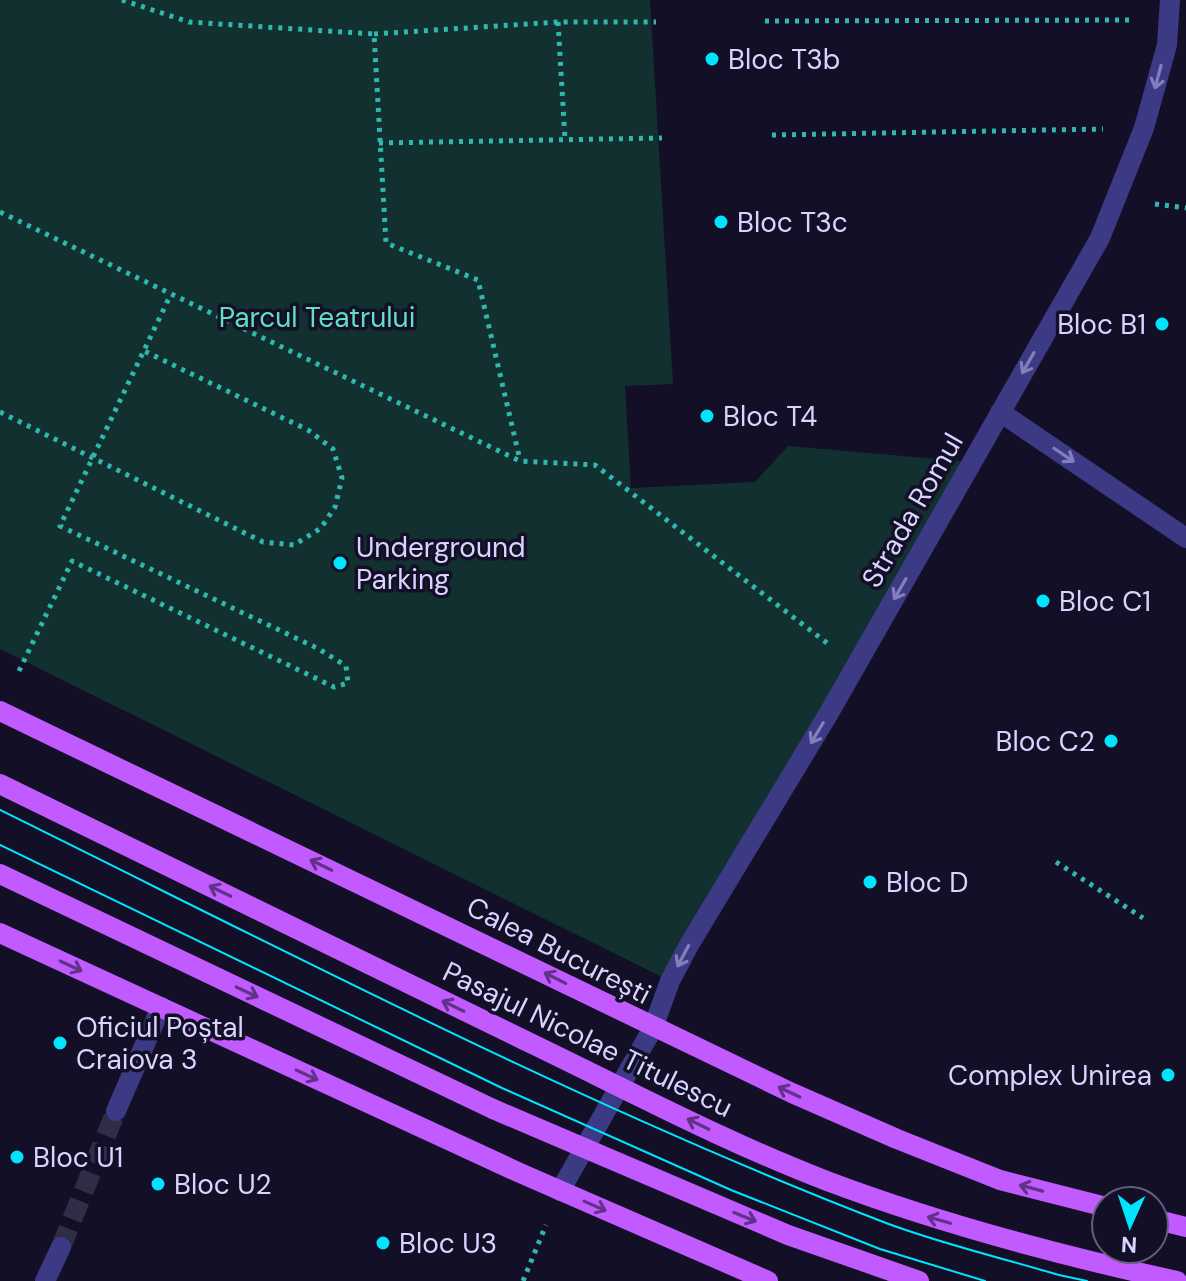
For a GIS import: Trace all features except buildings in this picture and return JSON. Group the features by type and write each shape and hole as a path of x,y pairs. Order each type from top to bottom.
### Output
{"main road":[{"name":"Calea București","path":"0,711 493,947 653,1028 897,1139 1000,1180 1090,1203"},
{"name":"Pasajul Nicolae Titulescu","path":"0,784 725,1137 824,1180 924,1215 1054,1253 1177,1281"},
{"path":"0,874 493,1109 788,1235 919,1281"},
{"path":"0,933 560,1191 768,1281"}],"street":[{"name":"Strada Romul","path":"560,1191 653,1028 670,981 689,945 856,666 1100,238 1144,128 1167,45 1170,10"},
{"path":"1000,412 1186,538"},
{"path":"116,1111 161,1007"},
{"path":"45,1281 61,1247"}],"path":[{"path":"122,0 189,22 374,34 558,22 656,22"},
{"path":"765,21 1170,10"},
{"path":"558,22 565,139"},
{"path":"374,34 386,243 478,280 520,461"},
{"path":"772,135 1144,128"},
{"path":"379,143 662,138"},
{"path":"0,212 520,461 595,465 856,666"},
{"path":"19,671 72,561 334,687 348,683 346,666 319,649 60,526 170,296"},
{"path":"0,412 263,542 294,545 321,528 335,507 342,478 333,449 308,430 142,350"},
{"path":"1056,862 1143,918"},
{"path":"523,1281 560,1191"}],"green space":[{"name":"Parcul Teatrului","path":"0,0 650,0 673,384 625,386 631,488 755,482 788,446 972,462 670,981 0,649"}],"tunnel":[{"path":"61,1247 116,1111"}],"tram line":[{"path":"0,810 438,1027 773,1178 907,1231 1087,1281"},
{"path":"0,845 502,1088 731,1190 880,1249 985,1281"}],"place":[{"name":"Bloc T3b","path":"712,59"},
{"name":"Bloc T3c","path":"721,222"},
{"name":"Bloc B1","path":"1162,324"},
{"name":"Bloc T4","path":"707,416"},
{"name":"Underground Parking","path":"340,563"},
{"name":"Bloc C1","path":"1043,601"},
{"name":"Bloc C2","path":"1111,741"},
{"name":"Bloc D","path":"870,882"},
{"name":"Oficiul Poștal Craiova 3","path":"60,1043"},
{"name":"Complex Unirea","path":"1168,1075"},
{"name":"Bloc U1","path":"17,1157"},
{"name":"Bloc U2","path":"158,1184"},
{"name":"Bloc U3","path":"383,1243"}]}
